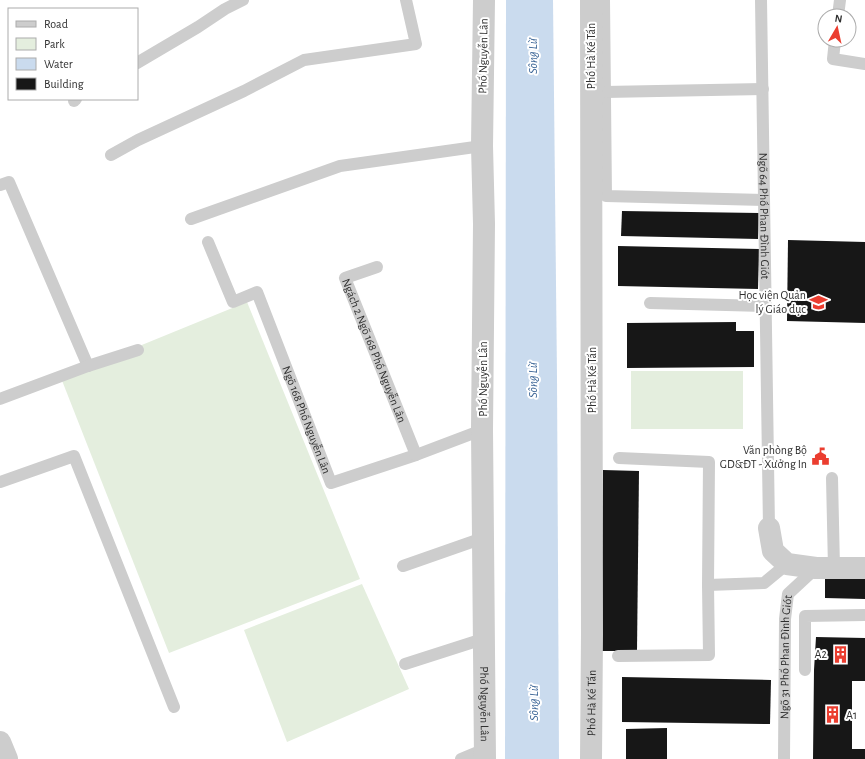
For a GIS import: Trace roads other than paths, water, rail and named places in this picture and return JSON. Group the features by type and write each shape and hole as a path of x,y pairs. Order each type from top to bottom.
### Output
{"street":[{"name":"Phố Nguyễn Lân","path":"484,0 482,146 484,224 482,430 485,754"},
{"name":"Phố Hà Kế Tấn","path":"591,759 592,0"},
{"path":"769,528 773,551 787,564 825,568 865,568"},
{"path":"0,742 7,759"}],"lane":[{"path":"138,62 198,27 225,9 243,0"},
{"path":"111,155 138,140 244,91 304,60 416,44 406,0"},
{"name":"Phố Hà Kế Tấn","path":"604,0 606,196 764,200"},
{"name":"Ngõ 64 Phố Phan Đình Giót","path":"761,0 769,528"},
{"path":"834,48 833,59 865,64"},
{"path":"605,92 763,89"},
{"path":"191,219 340,166 482,146"},
{"path":"0,185 9,182 88,366"},
{"name":"Ngõ 168 Phố Nguyễn Lân","path":"208,242 233,302 256,292 331,483 416,456 482,430"},
{"name":"Ngách 2 Ngõ 168 Phố Nguyễn Lân","path":"378,267 345,278 416,456"},
{"path":"650,303 766,306"},
{"path":"0,399 88,366 138,350"},
{"path":"0,482 74,456 174,707"},
{"path":"618,656 709,654 709,462 619,458"},
{"path":"825,568 832,478"},
{"path":"403,566 483,538"},
{"path":"708,585 764,583 787,564"},
{"name":"Ngõ 31 Phố Phan Đình Giót","path":"784,759 785,619 788,594 825,568"},
{"path":"805,670 805,616 865,615"},
{"path":"405,664 483,639"},
{"path":"461,759 485,754"}],"water":[{"name":"Sông Lừ","path":"506,0 553,0 559,759 505,759"}],"place":[{"name":"Học viện Quản lý Giáo dục","path":"819,302"},
{"name":"Văn phòng Bộ GD&ĐT - Xưởng In","path":"820,457"},
{"name":"A2","path":"840,654"},
{"name":"A1","path":"833,715"}]}
